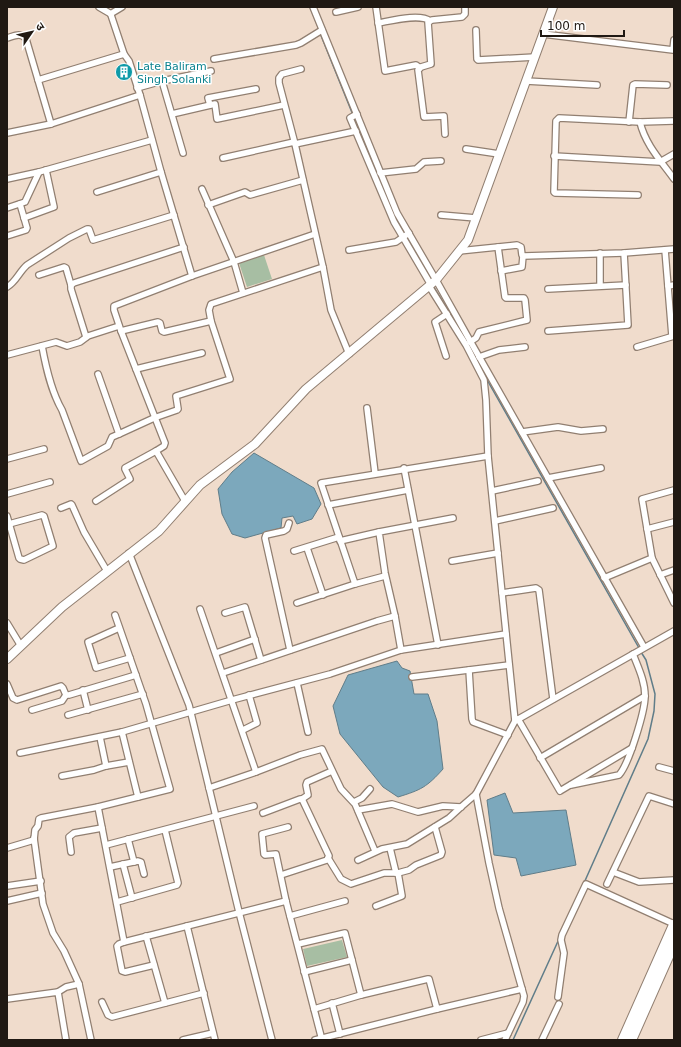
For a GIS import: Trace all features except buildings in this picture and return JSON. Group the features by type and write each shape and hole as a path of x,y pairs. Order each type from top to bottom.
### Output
{"highway":[{"path":"623,1040 674,924"},
{"path":"631,1040 674,943"}],"street":[{"path":"99,7 112,14 124,54 129,61 192,276"},
{"path":"112,14 122,7"},
{"path":"313,7 320,31 405,235"},
{"path":"336,12 358,7"},
{"path":"376,7 385,71 416,65 420,68 431,64 428,22 430,21"},
{"path":"378,23 418,17 426,18 430,21 462,17 465,14 465,7"},
{"path":"7,659 62,607 159,531 200,485 255,444 306,389 433,284 468,240 553,7"},
{"path":"476,30 478,60 535,57"},
{"path":"214,59 296,45 320,31"},
{"path":"543,34 674,50 674,40"},
{"path":"7,38 19,35 24,37 51,124"},
{"path":"38,80 124,54"},
{"path":"420,68 418,70 424,117 444,116 445,134"},
{"path":"301,69 282,74 279,78 284,105 323,267 331,310 349,354"},
{"path":"138,88 162,81 211,71"},
{"path":"162,81 183,153"},
{"path":"526,81 597,85"},
{"path":"629,122 633,85 667,85"},
{"path":"210,105 208,98 256,89"},
{"path":"7,133 51,124 140,95"},
{"path":"172,114 215,104 217,119 284,105"},
{"path":"354,115 356,131 382,196 433,284 479,357 644,648"},
{"path":"638,195 555,193 553,190 556,121 557,119 629,122 674,121"},
{"path":"640,122 643,135 660,162 674,179"},
{"path":"223,158 356,131"},
{"path":"7,178 39,172 152,140"},
{"path":"466,149 499,154"},
{"path":"554,156 660,162 674,154"},
{"path":"380,173 416,170 424,162 441,161"},
{"path":"24,218 54,207 46,170"},
{"path":"7,208 27,200 39,172"},
{"path":"97,192 161,172"},
{"path":"208,205 245,192 250,196 303,180"},
{"path":"202,188 208,205 234,262 243,294"},
{"path":"7,236 26,230 27,227 20,204"},
{"path":"7,287 14,282 23,269 32,262 87,228 89,229 93,240 174,215"},
{"path":"441,215 476,218"},
{"path":"96,501 130,479 125,468 165,444 120,329 114,306 192,276 315,234"},
{"path":"349,250 396,242 405,235"},
{"path":"459,251 519,245 523,256 522,267 502,271"},
{"path":"71,286 74,283 184,247"},
{"path":"470,342 476,338 479,332 527,320 524,298 505,297 498,247"},
{"path":"523,256 624,253 674,249"},
{"path":"637,346 673,336 671,286 665,250"},
{"path":"600,253 600,286"},
{"path":"548,331 627,326 629,324 624,253"},
{"path":"39,275 64,267 66,268 86,337"},
{"path":"42,346 46,367 57,403 62,410 81,461 108,446 112,437 154,418 178,410 176,396 230,379 211,321 209,310 211,304 323,267"},
{"path":"433,284 447,314 466,345 484,380 488,456 516,720 559,790 562,791 632,748"},
{"path":"548,289 626,285"},
{"path":"446,356 435,322 447,314"},
{"path":"7,355 58,342 67,346 80,342 86,337 158,322 160,323 162,331 164,332 211,321"},
{"path":"479,357 499,350 525,347"},
{"path":"136,369 202,353"},
{"path":"98,374 119,434"},
{"path":"367,408 375,473"},
{"path":"522,432 558,427 581,431 603,429"},
{"path":"7,459 44,450"},
{"path":"156,450 185,501"},
{"path":"355,584 321,482 488,456"},
{"path":"404,468 438,645"},
{"path":"548,478 601,468"},
{"path":"492,491 538,481"},
{"path":"7,494 50,482"},
{"path":"328,506 408,490"},
{"path":"674,490 642,499 652,558 674,603"},
{"path":"61,508 71,504 72,505 84,532 107,571"},
{"path":"495,521 553,508"},
{"path":"7,516 9,524 20,560 24,560 53,546 44,516 42,515 9,524"},
{"path":"294,552 340,539 453,518"},
{"path":"647,529 674,522"},
{"path":"289,523 284,530 266,535 265,538 290,650"},
{"path":"379,532 385,576 395,616 401,650"},
{"path":"308,548 323,595"},
{"path":"129,553 189,705 239,912 272,1040"},
{"path":"452,561 498,553"},
{"path":"604,578 652,558"},
{"path":"660,575 674,570"},
{"path":"297,603 385,576"},
{"path":"502,593 536,588 539,590 553,699"},
{"path":"225,613 245,607 261,660"},
{"path":"200,609 243,730 256,772"},
{"path":"91,1040 79,984 64,951 52,931 44,904 34,838 35,830 38,826 39,819 41,818 98,807 169,790 170,788 143,694 115,615"},
{"path":"223,674 377,620 395,616"},
{"path":"7,623 21,646"},
{"path":"120,628 88,642 96,668 130,658"},
{"path":"358,860 375,852 407,844 449,818 461,808 476,794 516,720 674,631"},
{"path":"20,753 100,737 152,724 249,695 330,674 401,650 506,634"},
{"path":"216,653 254,639"},
{"path":"571,785 619,775 632,748 645,696 635,653"},
{"path":"412,677 509,665"},
{"path":"468,670 473,722 508,735"},
{"path":"32,710 62,701 66,695 136,675"},
{"path":"297,683 308,732"},
{"path":"7,684 15,700 61,686 64,688 66,695"},
{"path":"83,690 88,710"},
{"path":"68,715 143,694"},
{"path":"243,730 257,723 249,695"},
{"path":"540,758 645,696"},
{"path":"122,732 138,797"},
{"path":"100,737 106,766"},
{"path":"209,788 320,749 323,750 341,789 354,802 375,852"},
{"path":"62,776 129,762"},
{"path":"659,767 674,772"},
{"path":"263,814 302,799 308,795 306,785 307,782 332,771"},
{"path":"354,802 362,798 370,789"},
{"path":"476,794 499,908 524,996 523,1002 505,1040"},
{"path":"608,884 649,796 674,804"},
{"path":"302,799 328,858 342,878 351,884 384,873 397,873 409,870 416,865 441,855 442,852 435,827"},
{"path":"358,810 392,804 418,812 443,806 461,808"},
{"path":"106,845 254,806"},
{"path":"98,807 124,942"},
{"path":"288,827 262,834 265,855 276,854 286,901 314,1009 319,1039 522,989"},
{"path":"71,852 69,837 74,834 102,828"},
{"path":"117,902 176,885 178,883 165,830"},
{"path":"7,848 32,841 34,838"},
{"path":"128,839 134,862"},
{"path":"376,906 402,896 390,848"},
{"path":"281,875 328,858"},
{"path":"110,867 140,861 144,874"},
{"path":"123,864 132,898"},
{"path":"613,872 639,882 674,880"},
{"path":"7,886 41,881"},
{"path":"558,997 564,953 561,940 562,935 586,884 674,924"},
{"path":"7,901 42,893"},
{"path":"154,965 123,972 117,946 124,942 146,936 286,901"},
{"path":"290,916 345,901"},
{"path":"187,926 215,1040"},
{"path":"298,944 345,933 361,995"},
{"path":"146,936 165,1003"},
{"path":"304,972 352,960"},
{"path":"314,1009 361,995 429,979 437,1009"},
{"path":"7,999 58,992 66,987 79,984"},
{"path":"58,992 66,1040"},
{"path":"102,1002 108,1015 112,1017 204,993"},
{"path":"332,1003 340,1034"},
{"path":"542,1040 559,1004"},
{"path":"183,1040 213,1033"},
{"path":"481,1040 508,1033"}],"green space":[{"path":"264,255 272,279 247,287 239,263"},
{"path":"342,940 347,957 307,966 303,949"}],"water":[{"path":"254,453 314,488 321,504 312,519 297,524 293,516 282,518 281,528 245,538 232,534 222,514 218,489 232,472"},
{"path":"397,661 402,668 410,671 414,694 428,694 437,721 443,769 423,787 398,797 383,787 340,734 333,706 348,675"},
{"path":"505,793 513,813 566,810 576,865 521,876 516,858 494,855 487,800"}],"waterway":[{"path":"310,7 319,29"},
{"path":"320,33 353,115"},
{"path":"354,119 367,152"},
{"path":"389,204 398,224"},
{"path":"433,286 449,312"},
{"path":"486,378 639,648"},
{"path":"584,883 648,739 654,711 655,694 646,660 641,652"},
{"path":"513,1040 559,939"}],"place":[{"name":"Late Baliram Singh Solanki","path":"124,72"}]}
